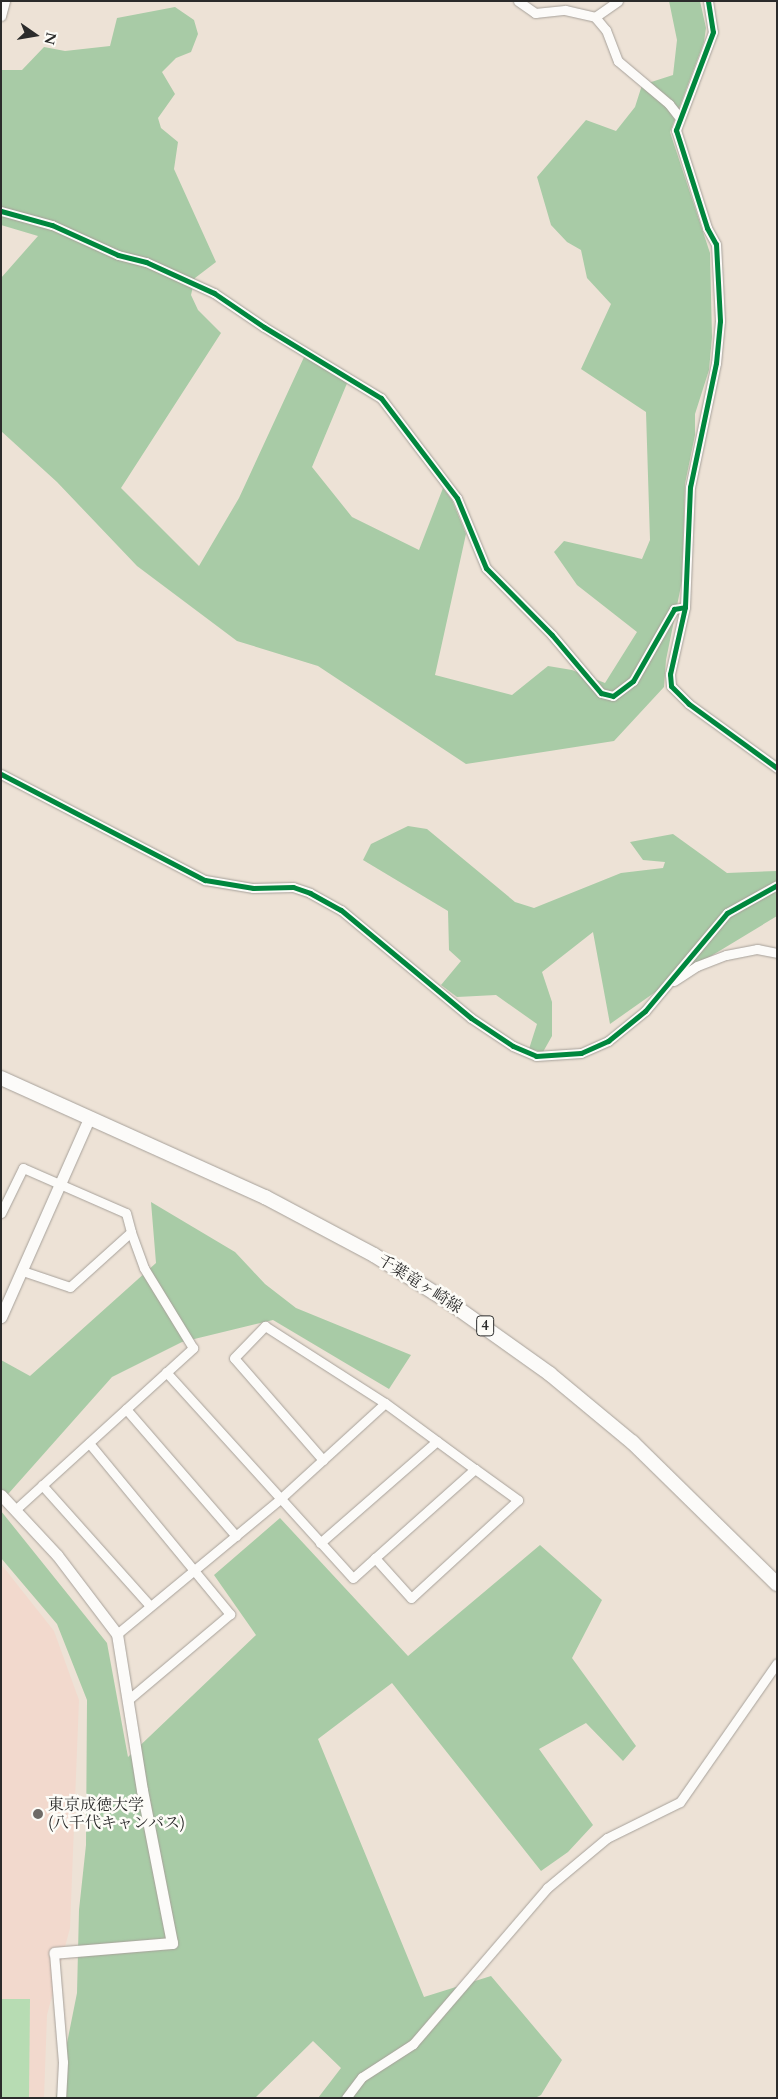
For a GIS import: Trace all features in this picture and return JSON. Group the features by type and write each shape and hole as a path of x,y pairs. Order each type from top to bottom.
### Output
{"main road":[{"name":"千葉竜ヶ崎線","path":"1,1078 273,1201 374,1256 457,1307 550,1374 632,1442 777,1584"}],"street":[{"path":"1,16 5,1"},
{"path":"518,1 535,13 565,10 595,17 606,30 618,61 669,104 679,117"},
{"path":"595,17 618,1"},
{"path":"708,1 712,32 679,117 676,130 704,219 716,244 720,321 716,363 690,488 685,607 670,674 671,686 689,704 777,768"},
{"path":"1,211 52,226 118,255 146,262 214,293 264,327 381,398 457,498 486,568 552,634 601,693 613,696 628,686 674,609 685,607"},
{"path":"1,774 205,880 254,888 293,887 310,893 341,910 471,1018 514,1046 536,1056 581,1053 608,1041 645,1011 727,912 777,886"},
{"path":"666,987 697,966 726,955 757,949 777,953"},
{"path":"1,1316 61,1186 89,1118"},
{"path":"1,1213 23,1168 126,1213 144,1268 193,1348 15,1510"},
{"path":"22,1271 70,1287 131,1232"},
{"path":"322,1460 234,1358 265,1326 384,1403 518,1500 411,1598 376,1558"},
{"path":"166,1372 353,1578 475,1469"},
{"path":"118,1634 280,1499 384,1403"},
{"path":"126,1409 236,1536"},
{"path":"320,1542 437,1441"},
{"path":"89,1443 230,1614 128,1700"},
{"path":"42,1485 150,1606"},
{"path":"1,1495 57,1555 118,1634 128,1700 172,1943 54,1953 63,2062 61,2098"},
{"path":"346,2098 362,2077 413,2044 547,1888 607,1838 680,1802 777,1662"}],"shaded area":[{"name":"東京成徳大学 (八千代キャンパス)","path":"1,1564 54,1631 79,1700 70,1928 47,2015 44,2098 1,2098"}],"green space":[{"path":"669,1 700,1 706,28 704,42 670,132 710,253 712,337 709,370 695,414 695,435 685,484 682,581 666,660 664,687 614,741 466,764 318,666 237,641 137,566 57,482 1,431 1,278 38,236 1,225 1,70 22,70 44,47 65,51 110,46 117,18 175,7 194,20 198,34 191,52 176,58 162,72 175,94 158,118 161,128 178,142 174,169 216,262 195,278 191,295 198,310 221,333 121,488 199,566 239,498 305,355 348,381 312,467 352,517 419,550 443,488 452,500 466,534 435,675 512,695 548,666 572,670 605,683 637,632 577,585 554,552 564,541 642,559 650,540 646,412 581,369 611,304 587,278 581,250 567,242 551,225 537,177 586,120 616,131 635,107 642,85 673,75 677,40"},
{"path":"408,826 427,829 515,902 534,908 621,873 663,868 665,862 643,860 630,842 673,834 727,873 777,871 777,916 678,976 610,1024 593,932 542,972 552,1002 552,1036 543,1052 529,1049 537,1024 496,995 457,997 441,985 461,961 449,950 448,911 363,860 371,844"},
{"path":"151,1202 235,1252 265,1284 296,1308 411,1355 389,1389 273,1320 182,1342 112,1377 1,1502 1,1360 30,1376 156,1263"},
{"path":"1,1511 107,1643 128,1757 256,1635 214,1575 280,1518 408,1656 540,1545 602,1600 572,1658 636,1746 623,1761 586,1723 539,1749 593,1825 568,1852 541,1871 392,1683 318,1739 424,1997 491,1976 562,2060 541,2095 535,2098 318,2098 341,2068 313,2041 255,2098 56,2098 77,1993 79,1910 86,1845 87,1700 57,1624 1,1558"},
{"path":"1,1999 30,1999 29,2098 1,2098"}],"cycle path":[{"path":"708,1 713,32 676,130 707,228 716,244 720,321 716,363 690,487 685,607 670,674 671,686 689,704 777,768"},
{"path":"1,211 52,225 118,255 146,262 214,293 264,327 381,398 457,498 486,568 552,635 601,693 613,696 633,681 674,609 685,607"},
{"path":"1,774 205,880 253,888 293,887 310,893 341,910 471,1018 513,1046 536,1056 581,1053 608,1041 645,1011 727,913 777,885"}],"place":[{"name":"東京成徳大学 (八千代キャンパス)","path":"38,1814"}]}
